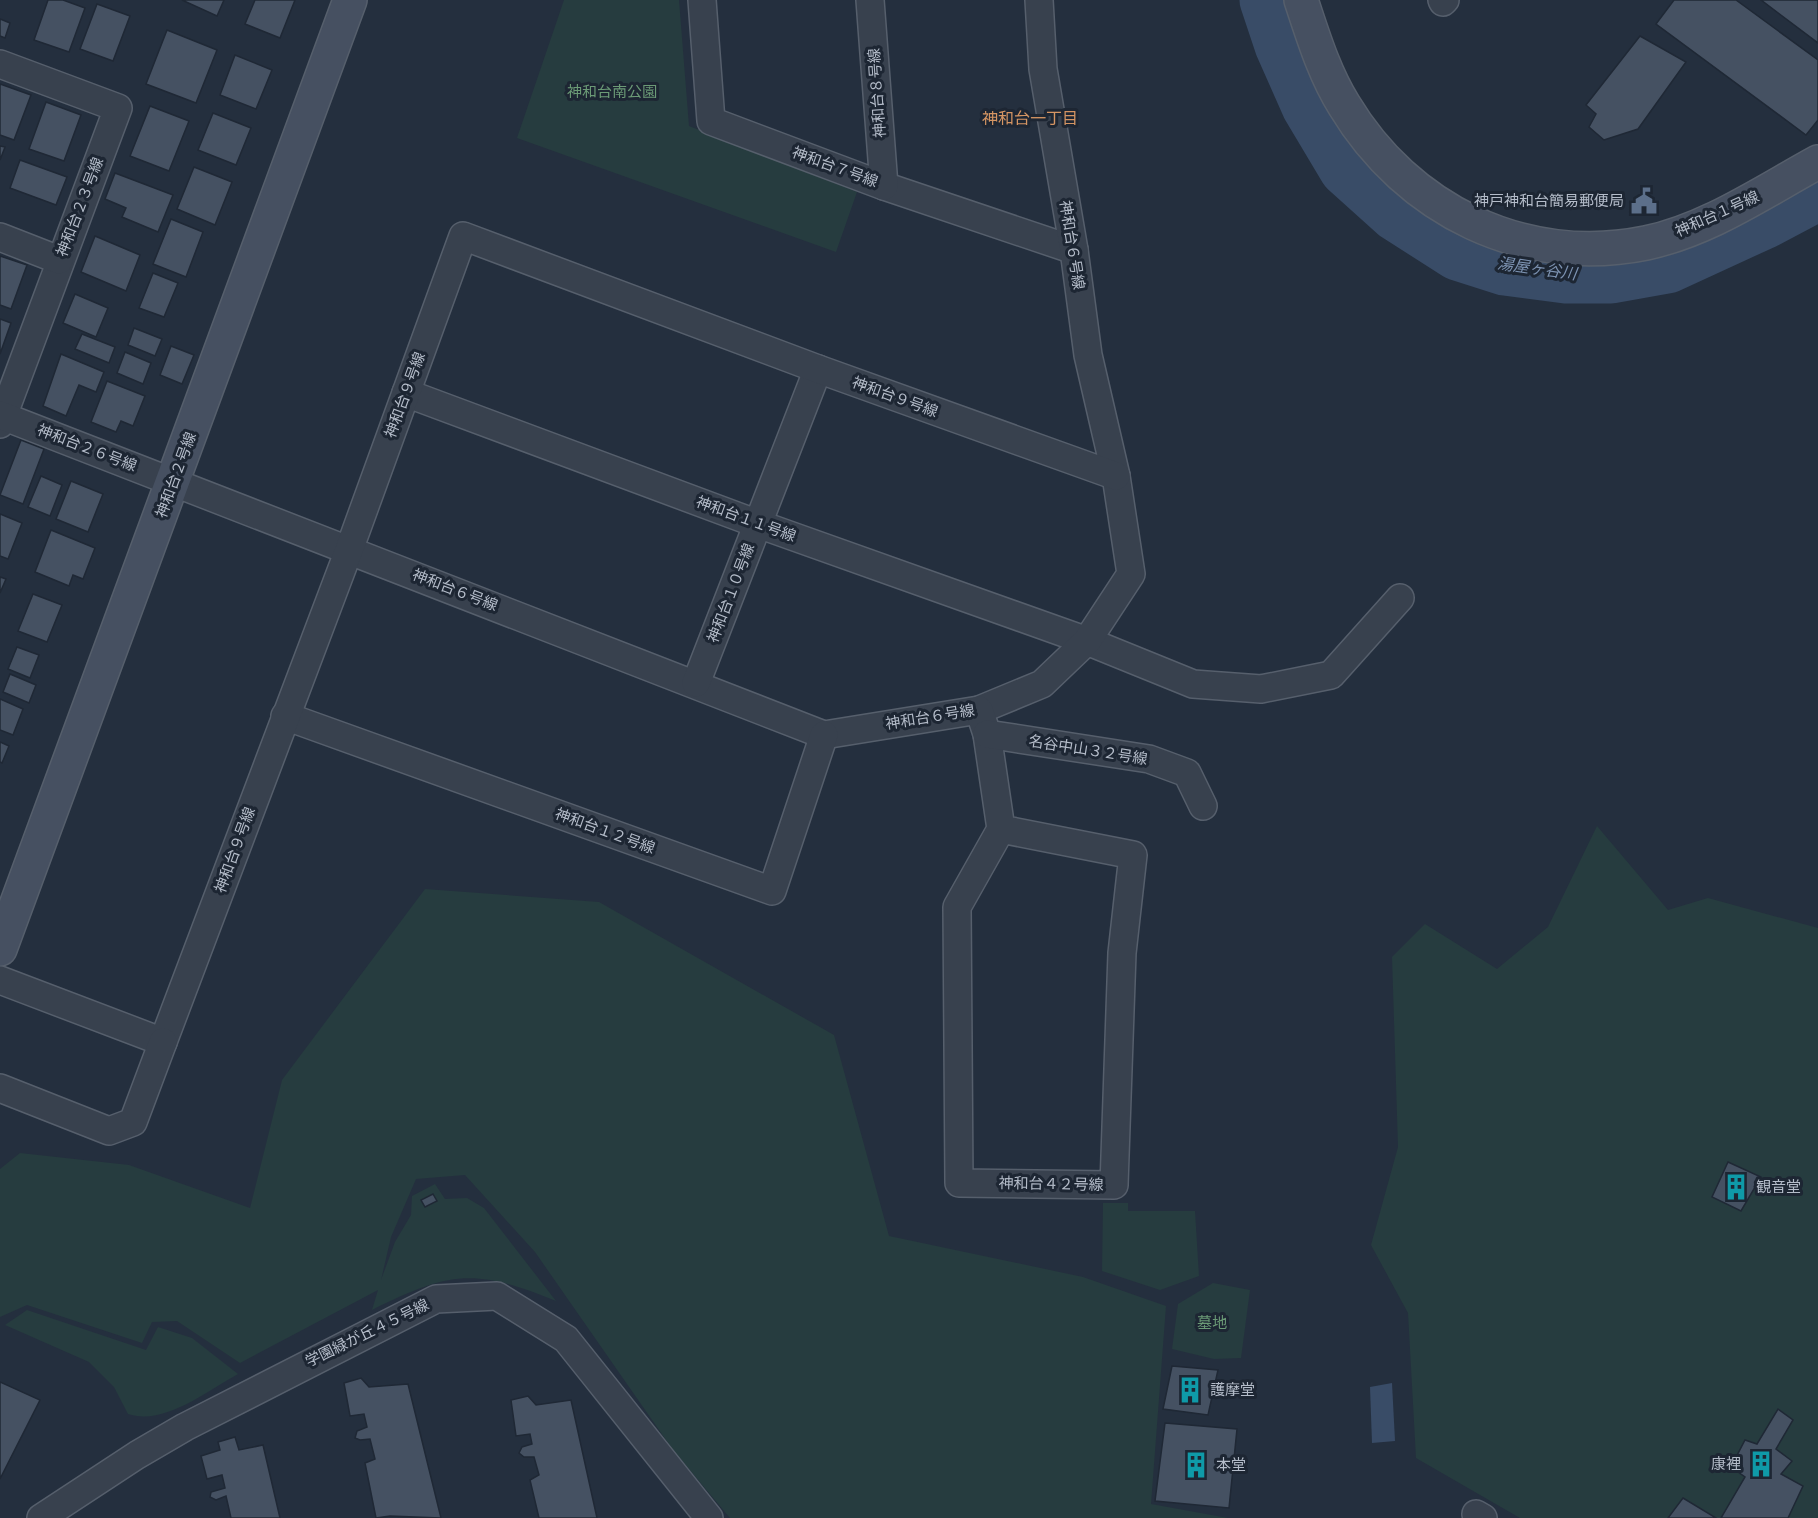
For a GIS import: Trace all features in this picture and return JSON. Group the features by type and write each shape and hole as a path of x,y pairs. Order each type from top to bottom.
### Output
{"street":[{"name":"神和台２号線","path":"0,949 350,0"},
{"name":"神和台７号線","path":"702,0 711,121 884,186 1074,250"},
{"name":"神和台８号線","path":"870,0 884,186"},
{"name":"神和台６号線","path":"174,481 696,683 824,735 983,722 1042,684 1087,641 1131,574 1116,476 1088,355 1074,250 1043,69 1040,0"},
{"name":"神和台１号線","path":"1301,0 1322,61 1342,103 1385,161 1438,206 1470,223 1504,236 1550,247 1596,249 1646,243 1688,230 1736,209 1818,162"},
{"name":"神和台２３号線","path":"0,64 118,108 1,418"},
{"name":"神和台９号線","path":"0,1088 109,1131 132,1122 349,550 464,236 818,369 1116,476"},
{"path":"0,237 59,260"},
{"name":"神和台１０号線","path":"696,683 818,369"},
{"name":"神和台１１号線","path":"406,393 758,524 1087,641 1193,684 1261,689 1331,675 1400,598"},
{"name":"神和台２６号線","path":"1,418 174,481"},
{"name":"神和台１２号線","path":"285,716 772,891 824,735"},
{"path":"983,722 1001,829"},
{"name":"名谷中山３２号線","path":"983,722 1149,759 1187,773 1203,806"},
{"name":"神和台４２号線","path":"1001,829 1133,855 1122,953 1114,1185 959,1183 957,907 1001,829"},
{"path":"0,980 164,1042"},
{"name":"学園緑が丘４５号線","path":"40,1518 137,1455 185,1428 425,1304 436,1299 497,1296 566,1339 709,1518"}],"green space":[{"name":"神和台南公園","path":"564,0 679,0 689,126 857,192 836,252 517,138"},
{"path":"1597,826 1668,910 1708,898 1818,928 1818,1518 1520,1518 1416,1458 1408,1313 1371,1245 1398,1147 1392,957 1425,924 1497,969 1548,927"},
{"path":"425,889 599,902 834,1035 889,1236 1083,1277 1166,1306 1151,1504 1228,1518 730,1518 673,1450 535,1252 465,1175 416,1179 391,1237 381,1280 395,1242 411,1215 412,1196 435,1184 445,1199 467,1198 484,1208 556,1301 504,1283 463,1278 443,1281 422,1288 372,1310 378,1290 240,1363 177,1321 152,1322 142,1343 27,1305 0,1317 0,1169 20,1153 129,1165 250,1208 282,1080"},
{"path":"1103,1203 1128,1203 1128,1211 1195,1211 1199,1276 1160,1290 1102,1271"},
{"name":"墓地","path":"1213,1283 1250,1290 1241,1358 1214,1359 1172,1349 1178,1304"},
{"path":"27,1310 146,1350 158,1327 192,1338 238,1374 185,1405 170,1411 142,1416 128,1414 114,1387 89,1362 5,1325"}],"water":[{"path":"1392,1383 1395,1441 1372,1443 1370,1387"}],"building":[{"path":"48,0 63,0 85,8 69,52 34,40"},
{"path":"182,0 224,0 217,16"},
{"path":"255,0 295,0 280,38 245,24"},
{"path":"1674,0 1736,0 1818,60 1818,120 1806,135 1656,24"},
{"path":"1761,0 1818,0 1818,43"},
{"path":"97,4 130,16 113,61 80,49"},
{"path":"0,19 10,23 5,38 0,36"},
{"path":"167,30 217,50 196,103 146,84"},
{"path":"1640,36 1686,62 1638,129 1604,140 1589,127 1596,114 1586,105"},
{"path":"235,55 272,70 256,109 220,95"},
{"path":"0,84 31,95 14,140 0,135"},
{"path":"46,102 81,115 64,161 29,149"},
{"path":"150,106 189,121 169,171 130,156"},
{"path":"213,113 251,128 236,165 198,150"},
{"path":"0,146 5,147 0,160"},
{"path":"20,160 67,177 56,205 10,188"},
{"path":"194,167 232,182 215,225 177,209"},
{"path":"115,173 173,195 158,232 122,217 126,208 105,199"},
{"path":"171,219 203,232 186,277 153,264"},
{"path":"95,236 140,255 126,291 81,272"},
{"path":"0,256 27,265 11,309 0,305"},
{"path":"153,273 178,283 164,317 139,308"},
{"path":"75,294 108,308 96,337 63,323"},
{"path":"0,319 11,323 0,354"},
{"path":"134,328 162,339 155,356 128,345"},
{"path":"82,334 115,347 109,363 75,349"},
{"path":"171,346 194,355 182,384 160,375"},
{"path":"125,352 151,363 143,384 117,373"},
{"path":"61,354 104,372 96,392 79,385 66,416 43,406"},
{"path":"107,381 145,396 133,426 121,421 116,432 91,422"},
{"path":"21,440 44,449 23,504 0,495"},
{"path":"41,476 62,485 50,516 28,507"},
{"path":"71,481 103,494 88,532 56,519"},
{"path":"0,514 22,523 8,559 0,556"},
{"path":"51,530 95,548 83,579 73,575 69,586 35,572"},
{"path":"0,577 6,579 0,593"},
{"path":"33,594 62,605 47,642 18,631"},
{"path":"17,647 39,655 30,678 8,669"},
{"path":"10,674 36,685 29,703 3,692"},
{"path":"0,699 23,709 13,735 0,730"},
{"path":"0,742 9,746 2,763 0,762"},
{"name":"観音堂","path":"1728,1162 1761,1177 1741,1211 1712,1197"},
{"path":"433,1194 437,1201 425,1207 421,1200"},
{"name":"護摩堂","path":"1172,1366 1218,1370 1208,1415 1163,1409"},
{"path":"361,1378 369,1387 408,1384 441,1518 390,1516 376,1518 365,1463 375,1459 370,1439 355,1438 357,1431 367,1427 364,1414 350,1416 344,1383"},
{"path":"0,1382 40,1400 0,1479"},
{"path":"528,1396 536,1405 571,1400 597,1518 539,1518 530,1480 539,1475 534,1457 524,1457 519,1453 522,1447 532,1444 530,1434 516,1436 511,1400"},
{"name":"康裡","path":"1778,1409 1793,1420 1776,1449 1792,1461 1781,1474 1803,1486 1788,1518 1721,1518 1745,1477 1731,1467 1745,1440 1757,1444"},
{"name":"本堂","path":"1165,1423 1237,1429 1229,1508 1155,1501"},
{"path":"235,1437 239,1450 263,1445 280,1518 231,1518 226,1496 216,1500 210,1497 211,1492 225,1488 222,1475 207,1479 201,1456 220,1450 218,1442"},
{"name":"康裡","path":"1683,1498 1716,1518 1668,1518"}],"waterway":[{"name":"湯屋ヶ谷川","path":"1268,0 1283,45 1310,106 1347,168 1397,213 1458,252 1505,267 1566,275 1611,275 1667,265 1765,220 1818,192"}],"place":[{"name":"神戸神和台簡易郵便局","path":"1644,201"},
{"name":"観音堂","path":"1736,1187"},
{"name":"護摩堂","path":"1190,1390"},
{"name":"康裡","path":"1761,1464"},
{"name":"本堂","path":"1196,1465"}],"district":[{"name":"神和台一丁目","path":"1030,119"}]}
